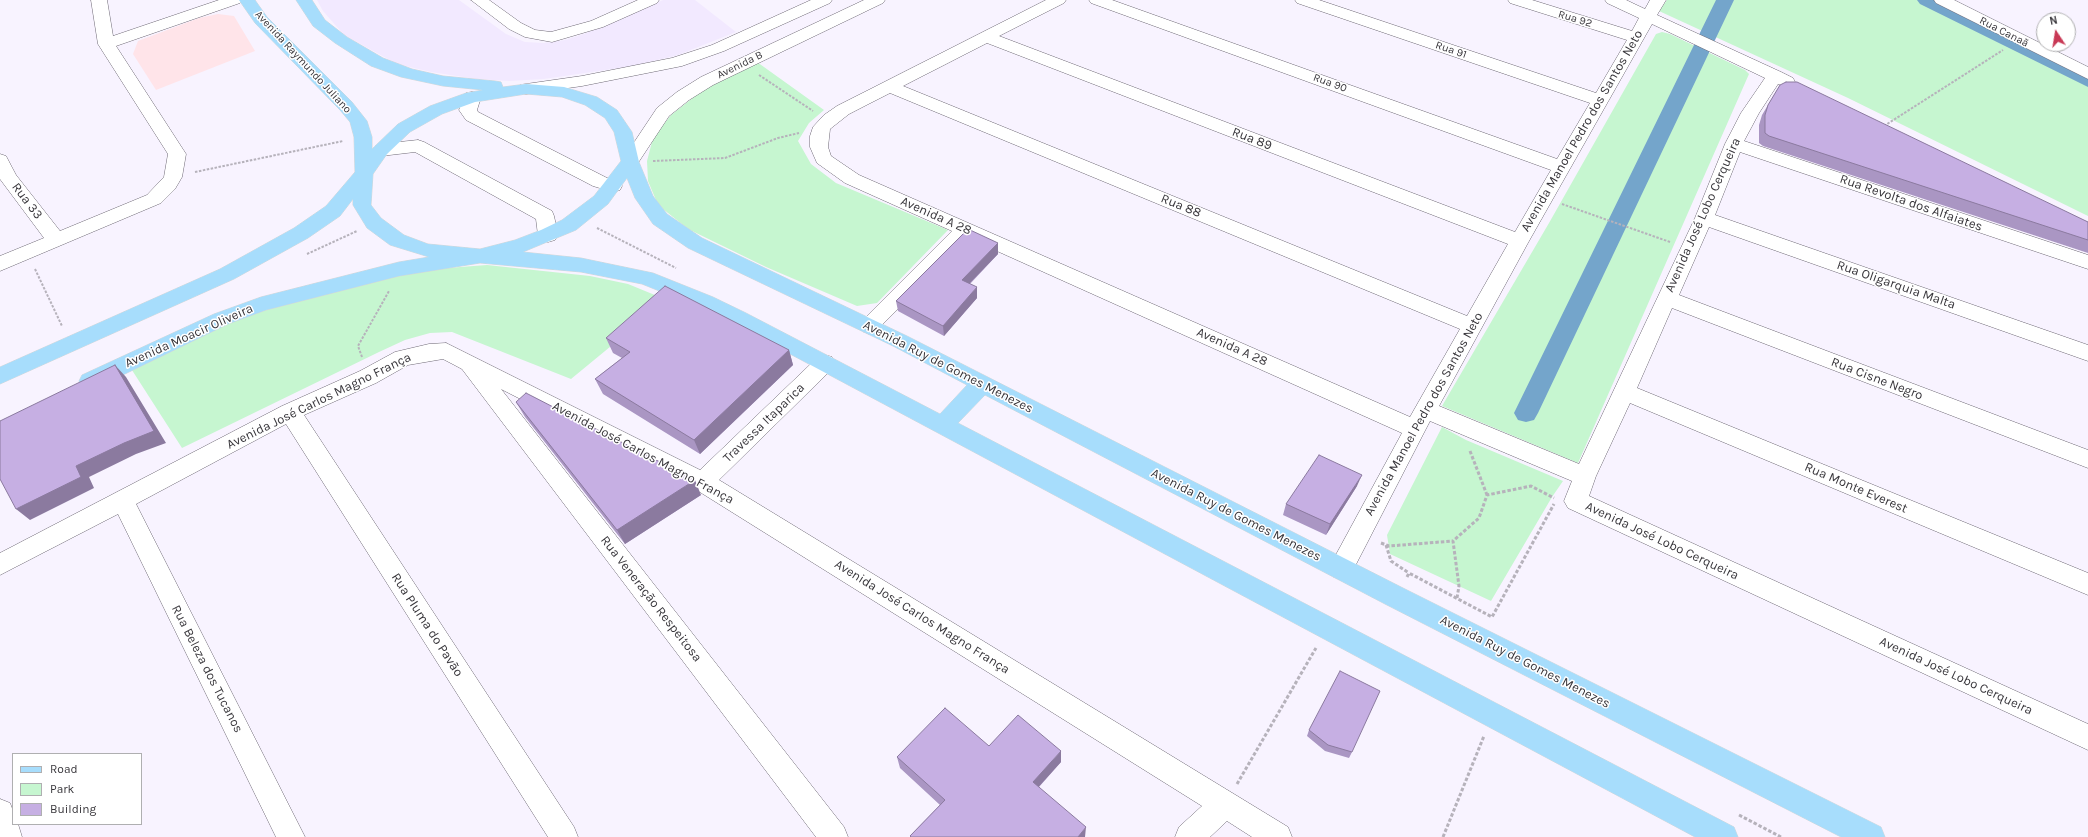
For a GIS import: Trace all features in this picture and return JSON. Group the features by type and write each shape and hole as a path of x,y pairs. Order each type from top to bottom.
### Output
{"main road":[{"name":"Avenida Raymundo Juliano","path":"247,0 261,20 346,106 358,121 363,137 364,173 362,205 374,223 397,240 426,250 480,256"},
{"path":"304,0 320,23 341,40 377,62 407,73 443,81 526,89"},
{"path":"0,376 227,274 301,232 333,211 381,150 404,128 436,110 472,97 526,89"},
{"name":"Avenida Ruy de Gomes Menezes","path":"526,89 564,92 591,101 611,114 623,132 630,162 644,198 660,218 695,243 869,326 1340,569 1871,837"},
{"path":"480,256 520,246 548,236 586,213 613,186 630,162"},
{"path":"480,256 581,265 646,278 739,318 1724,837"},
{"name":"Avenida Moacir Oliveira","path":"71,389 221,319 261,304 399,269 480,256"},
{"path":"942,426 982,384"}],"street":[{"path":"0,264 154,199 168,185 173,177 177,154 106,44 99,0"},
{"path":"106,44 234,0"},
{"path":"479,0 525,31 531,34 552,37 597,24 651,0"},
{"path":"526,89 582,81 676,62 718,48 824,0"},
{"name":"Avenida B","path":"630,162 663,112 708,81 877,0"},
{"path":"826,123 843,110 1058,0"},
{"name":"Rua 90","path":"1097,0 1562,167"},
{"name":"Rua 91","path":"1303,0 1600,100"},
{"name":"Rua 92","path":"1516,0 1635,37"},
{"path":"1613,0 1647,18 1658,0"},
{"name":"Rua Canaã","path":"1942,0 2088,74"},
{"name":"Avenida Manoel Pedro dos Santos Neto","path":"1340,569 1415,429 1519,241 1647,18 1803,90"},
{"name":"Rua 89","path":"986,37 1519,241"},
{"name":"Avenida José Lobo Cerqueira","path":"1775,76 1750,113 1734,144 1704,218 1623,391 1579,474 1576,501 2088,737"},
{"name":"Rua 88","path":"890,87 1472,326"},
{"path":"472,97 468,110 472,116 600,182 613,186"},
{"name":"Avenida A 28","path":"826,123 819,136 819,147 823,159 852,179 1415,429"},
{"name":"Rua Revolta dos Alfaiates","path":"1734,144 2088,262"},
{"path":"381,150 418,146 545,216 548,236"},
{"name":"Rua 33","path":"0,160 8,177 56,240"},
{"name":"Rua Oligarquia Malta","path":"1704,218 2088,353"},
{"path":"869,326 965,229"},
{"name":"Rua Cisne Negro","path":"1666,298 2088,460"},
{"name":"Avenida José Carlos Magno França","path":"0,565 290,412 368,377 402,358 428,352 446,351 703,482 1278,837"},
{"name":"Rua Veneração Respeitosa","path":"467,361 834,837"},
{"name":"Travessa Itaparica","path":"703,482 825,363"},
{"name":"Rua Monte Everest","path":"1623,391 2088,584"},
{"path":"1426,410 1579,474"},
{"name":"Rua Pluma do Pavão","path":"290,412 564,837"},
{"name":"Rua Beleza dos Tucanos","path":"123,501 291,837"},
{"path":"1189,837 1225,804"},
{"path":"0,813 8,837"}],"path":[{"path":"1882,127 1993,55"},
{"path":"750,60 759,76 776,84 826,123"},
{"path":"630,162 725,158 778,138 826,123"},
{"path":"173,177 363,137"},
{"path":"1572,208 1659,239"},
{"path":"27,252 70,344"},
{"path":"368,377 358,346 385,300 399,269"},
{"path":"1359,533 1389,546 1453,541 1479,518 1486,495 1466,440 1457,424"},
{"path":"1500,602 1556,499 1579,474"},
{"path":"1486,495 1531,486 1556,499"},
{"path":"1453,541 1459,586 1456,598"},
{"path":"1386,545 1390,561 1410,573"},
{"path":"1225,804 1327,629"},
{"path":"1443,837 1492,715"}],"shaded area":[{"path":"317,0 459,0 506,34 525,42 544,43 565,40 584,34 663,0 695,0 736,32 678,55 633,66 544,79 509,81 476,79 431,72 397,64 344,35 323,11"},
{"path":"218,14 234,16 255,51 156,90 133,54 138,41 199,18"}],"green space":[{"path":"1667,0 1933,0 2088,77 2088,216 1848,98 1659,11"},
{"path":"1662,32 1670,34 1745,70 1749,74 1578,463 1442,406 1549,223 1656,34"},
{"path":"757,62 824,110 809,123 798,141 811,164 836,183 948,230 877,303 857,306 766,267 688,229 658,205 648,181 647,161 653,138 671,115 699,93 733,73"},
{"path":"487,265 590,276 628,284 667,300 571,379 452,332 430,333 405,340 379,352 182,448 130,367 222,323 358,282 434,269"},
{"path":"1442,427 1466,440 1563,481 1552,497 1491,601 1390,554 1387,535"}],"building":[{"path":"1786,82 1797,82 2088,222 2088,240 1769,136 1765,133 1765,115 1768,105 1780,85"},
{"path":"968,229 998,243 962,280 977,287 943,326 896,301"},
{"path":"665,286 789,350 694,440 595,379 630,352 606,338"},
{"path":"115,365 154,431 124,443 76,466 81,477 16,509 0,479 0,421"},
{"path":"526,393 695,480 617,530 516,402"},
{"path":"1319,455 1362,475 1330,524 1286,504"},
{"path":"1340,671 1380,691 1352,752 1328,745 1309,730"},
{"path":"945,708 989,746 1018,715 1061,751 1033,782 1086,827 1078,837 911,837 910,836 945,800 897,757"}],"waterway":[{"path":"1526,413 1725,0"},
{"path":"1926,0 2088,81"}]}
